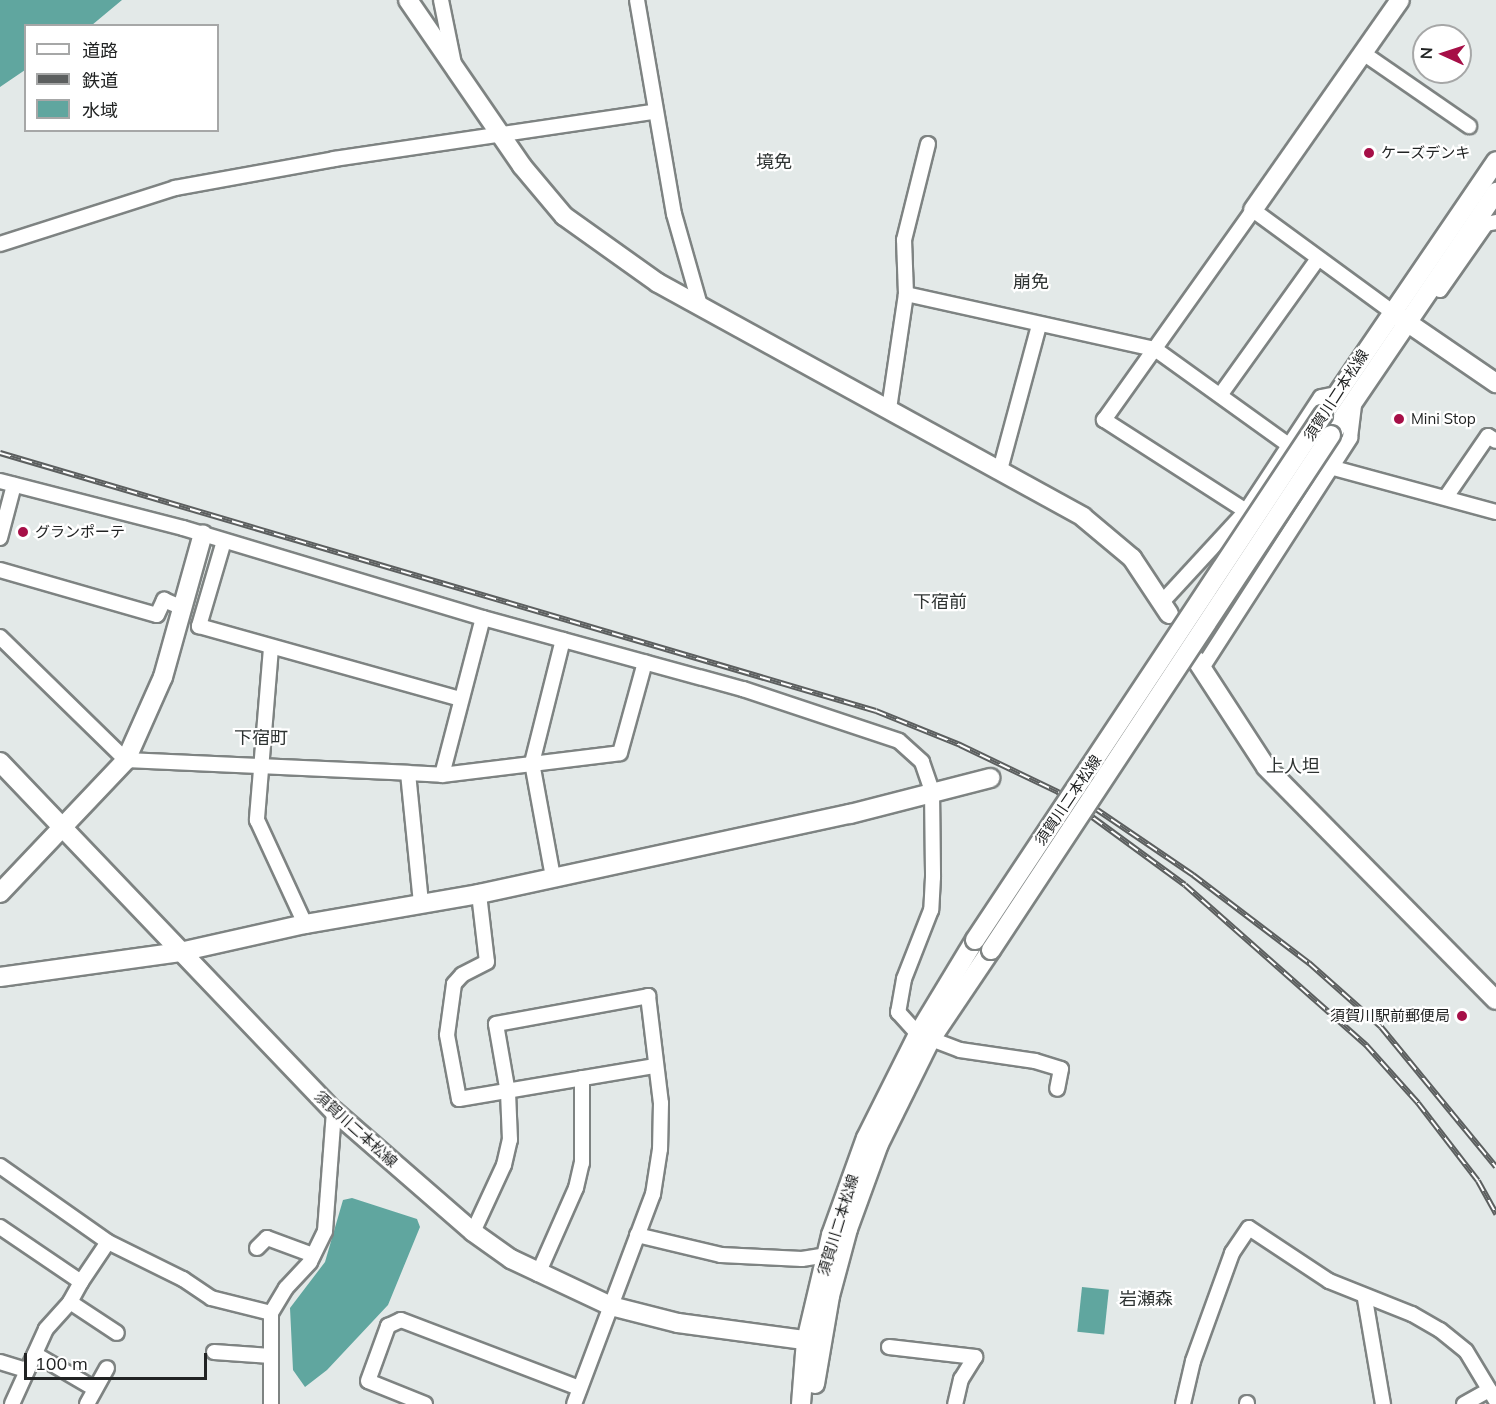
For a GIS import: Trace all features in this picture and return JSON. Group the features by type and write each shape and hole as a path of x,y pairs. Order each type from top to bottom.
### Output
{"street":[{"path":"408,0 456,72 564,216 658,283 1000,470 1104,533 1132,558 1165,608 1246,511 1321,397 1336,394"},
{"path":"441,0 456,72"},
{"path":"637,0 654,112 674,214 700,305"},
{"path":"1246,511 1104,420 1400,0"},
{"path":"1363,53 1469,126"},
{"path":"0,244 175,188 501,132 654,112"},
{"path":"889,409 906,294 904,240 928,144"},
{"path":"1399,317 1496,161"},
{"path":"1399,317 1429,289 1496,192"},
{"path":"1253,210 1317,260 1496,383"},
{"path":"1429,289 1440,291 1486,225 1496,222"},
{"path":"1221,394 1317,260"},
{"path":"1399,317 1420,286 1440,274"},
{"path":"906,294 1155,349 1221,394 1290,446"},
{"name":"須賀川二本松線","path":"813,1341 826,1256 866,1138 925,1036 1336,394 1354,368 1372,362 1399,317"},
{"name":"須賀川二本松線","path":"983,945 1356,398 1399,317"},
{"path":"1000,470 1039,325"},
{"path":"1356,398 1350,438 1329,466 1200,664 1266,767 1496,1000"},
{"path":"1446,497 1488,436 1496,441"},
{"path":"1329,466 1496,512"},
{"path":"0,538 7,483 203,534 483,618 799,706 899,741 922,762 932,791 931,910 904,979 898,1012 925,1036 960,1050 1035,1060 1061,1069 1058,1089"},
{"path":"0,893 126,760 163,677 203,534"},
{"path":"224,541 199,626 270,648 460,699"},
{"path":"0,570 157,615 164,600 183,608"},
{"path":"442,775 483,618"},
{"path":"0,637 126,760 408,774 442,775 620,753 645,662"},
{"path":"553,877 532,763 563,640"},
{"path":"270,648 259,765 257,820 305,924"},
{"name":"須賀川二本松線","path":"0,762 334,1111 473,1232 538,1274 611,1306 678,1323 813,1341"},
{"path":"408,774 421,904"},
{"path":"0,976 180,952 305,924 479,894 850,814 932,791 990,778"},
{"path":"479,894 487,962 462,975 454,984 447,1035 459,1099 508,1093 655,1066"},
{"path":"473,1232 504,1165 510,1140 508,1093 496,1024 648,996 661,1103 660,1149 653,1194 574,1404"},
{"name":"須賀川二本松線","path":"813,1341 848,1230 879,1144 925,1036"},
{"path":"538,1274 576,1188 582,1163 582,1078"},
{"path":"270,1404 271,1313 313,1255 325,1230 334,1111"},
{"path":"0,1166 108,1242 183,1279 211,1299 271,1313"},
{"path":"0,1227 81,1282"},
{"path":"1183,1404 1193,1361 1232,1252 1249,1228 1329,1281 1365,1299 1412,1314 1440,1330 1466,1351 1493,1396 1464,1404"},
{"path":"637,1236 721,1255 802,1259 826,1256"},
{"path":"257,1248 267,1238 313,1255"},
{"path":"0,1401 11,1404 46,1329 70,1302 108,1242"},
{"path":"1365,1299 1383,1404"},
{"path":"70,1302 117,1333"},
{"path":"425,1404 407,1401 368,1381 388,1326 401,1320 579,1388"},
{"path":"801,1404 813,1341"},
{"path":"813,1341 813,1404"},
{"path":"889,1347 975,1357 961,1379 954,1404"},
{"path":"214,1352 271,1356"},
{"path":"35,1354 95,1389"},
{"path":"0,1362 27,1370"},
{"path":"87,1404 107,1368"}],"water":[{"path":"0,0 122,0 93,24 24,24 24,71 0,87"},
{"path":"352,1198 417,1219 420,1227 388,1305 327,1370 305,1387 293,1370 290,1308 325,1262 343,1200"},
{"path":"1082,1287 1109,1290 1104,1335 1077,1332"}],"railway":[{"path":"0,453 876,711 960,745 1058,792 1185,885 1366,1045 1418,1103 1478,1181 1496,1214"},
{"path":"1093,807 1193,875 1309,963 1381,1027 1496,1167"}],"place":[{"name":"ケーズデンキ","path":"1369,153"},
{"name":"Mini Stop","path":"1399,419"},
{"name":"グランポーテ","path":"23,532"},
{"name":"須賀川駅前郵便局","path":"1462,1016"}],"district":[{"name":"境免","path":"774,162"},
{"name":"崩免","path":"1031,282"},
{"name":"下宿前","path":"940,602"},
{"name":"下宿町","path":"261,738"},
{"name":"上人坦","path":"1293,766"},
{"name":"岩瀬森","path":"1146,1299"}]}
